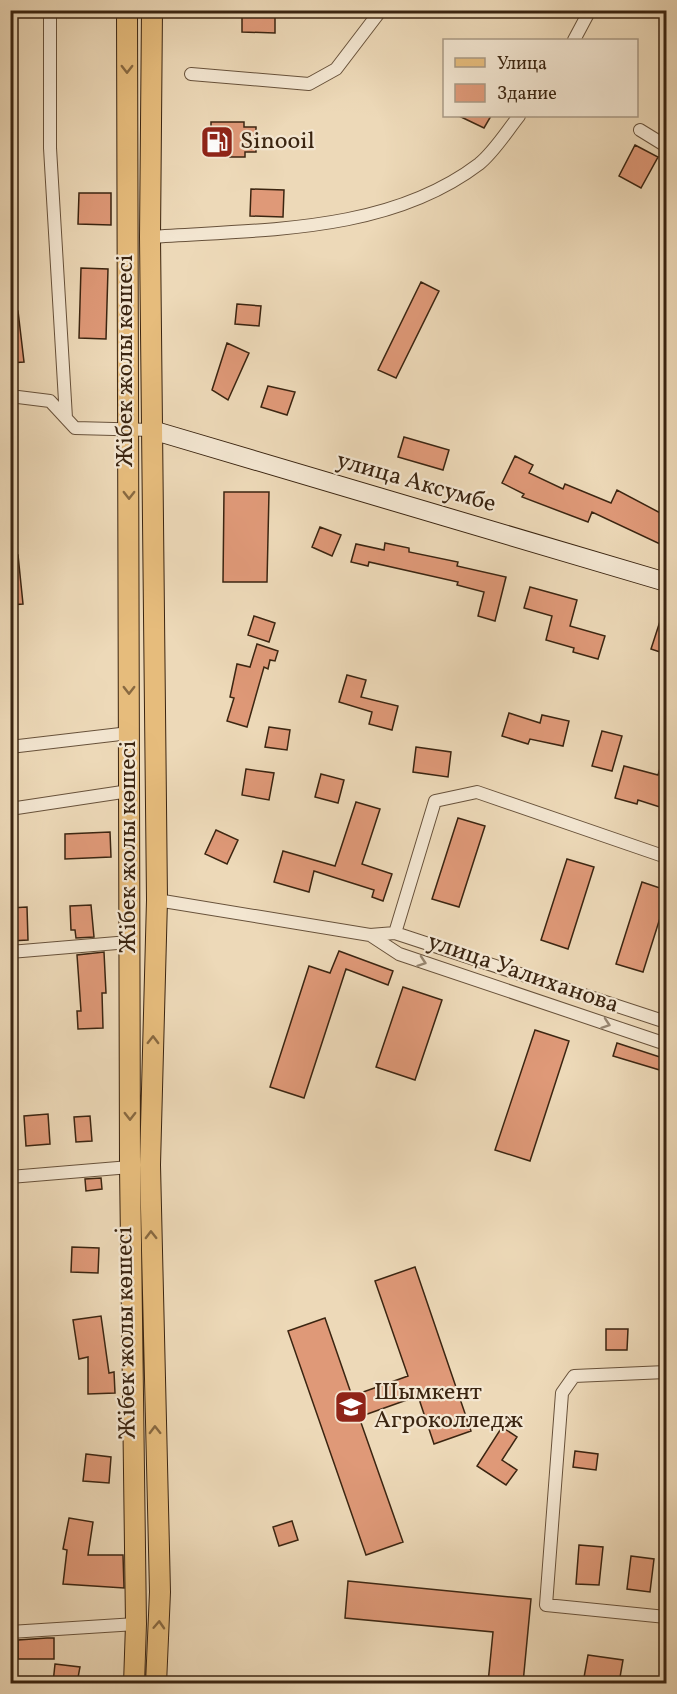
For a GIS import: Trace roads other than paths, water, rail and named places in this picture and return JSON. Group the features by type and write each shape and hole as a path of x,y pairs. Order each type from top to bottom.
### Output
{"main road":[{"name":"Жібек жолы көшесі","path":"127,10 130,1167 136,1624 134,1683"},
{"name":"Жібек жолы көшесі","path":"152,10 150,237 157,900 150,1165 155,1473 160,1592 156,1683"},
{"name":"улица Аксумбе","path":"152,430 666,582"}],"street":[{"path":"50,10 50,148 66,418"},
{"path":"191,74 309,84 336,69 381,10"},
{"path":"575,39 590,10"},
{"path":"150,237 327,224 390,208 446,186 481,163 518,117"},
{"path":"640,130 666,146"},
{"path":"10,396 50,402 75,428 152,430"},
{"path":"10,747 129,734"},
{"path":"10,809 129,791"},
{"name":"улица Уалиханова","path":"395,933 435,801 477,792 666,857"},
{"name":"улица Уалиханова","path":"157,900 370,934 395,933 666,1022"},
{"name":"улица Уалиханова","path":"370,934 399,954 666,1044"},
{"path":"10,952 129,942"},
{"path":"10,1177 130,1167"},
{"path":"666,1372 574,1376 562,1393 546,1605 666,1617"},
{"path":"10,1632 136,1624"}],"place":[{"name":"Sinooil","path":"217,142"},
{"name":"Шымкент Агроколледж","path":"351,1407"}]}
